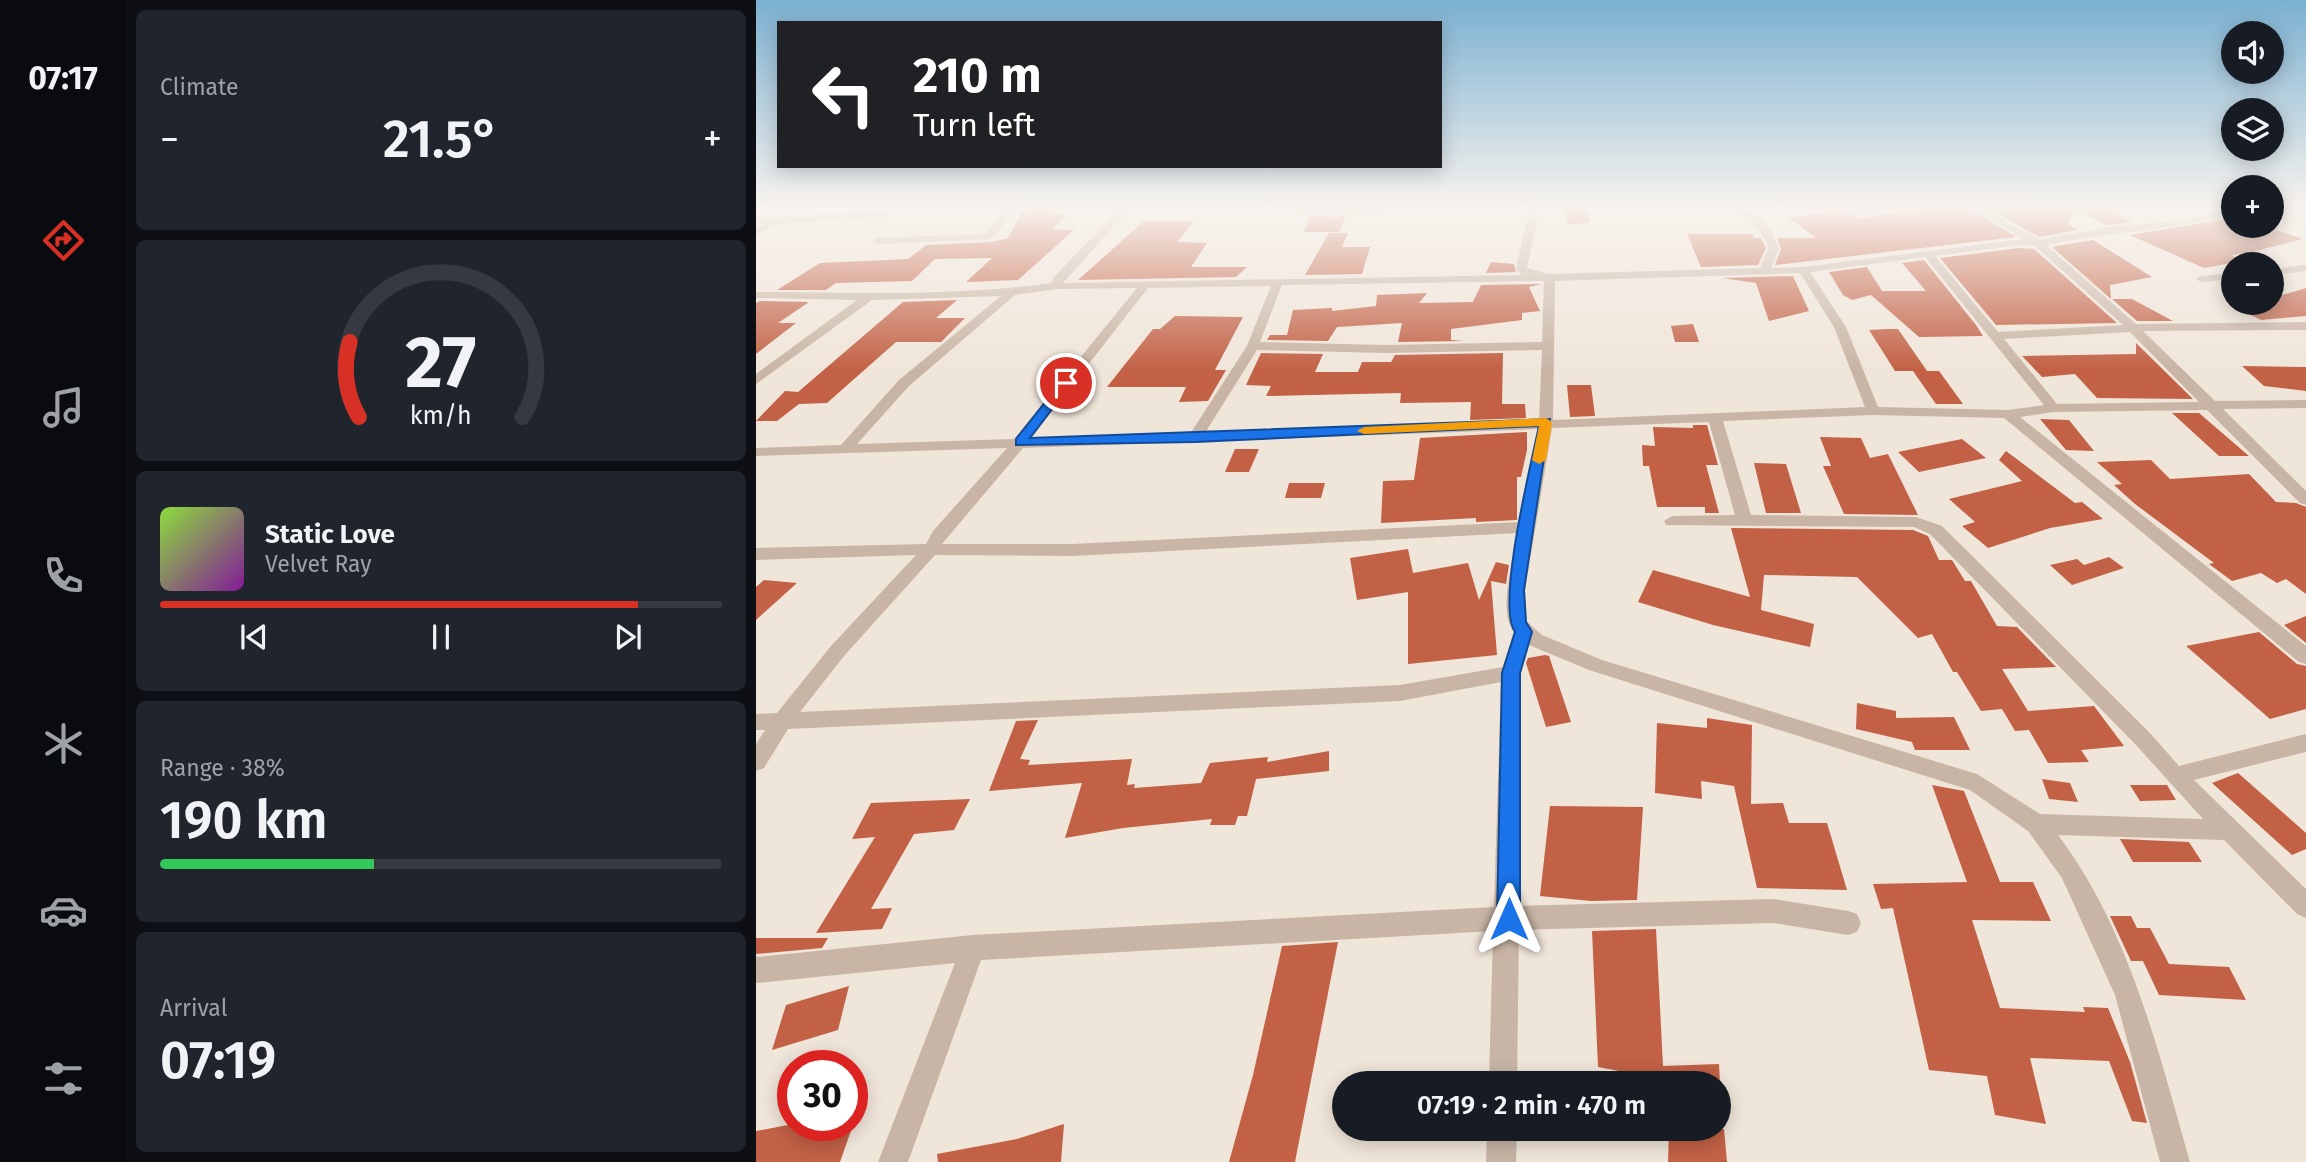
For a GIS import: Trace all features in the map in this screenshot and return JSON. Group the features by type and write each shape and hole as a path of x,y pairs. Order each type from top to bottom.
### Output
{"street":[{"path":"1057,286 1058,279 1075,261"},
{"path":"1523,261 1521,269 1528,274 1550,278"},
{"path":"1765,270 1769,261"},
{"path":"756,295 869,297 1012,292 1057,286 1550,278 1803,270 1882,261"},
{"path":"1933,261 2053,408"},
{"path":"2058,261 2133,328 2306,500"},
{"path":"2284,271 2306,268"},
{"path":"1803,270 1840,327 1873,411"},
{"path":"2202,279 2221,277"},
{"path":"1550,278 1546,422 1516,590 1517,623 1523,632 1535,640 1596,664 1667,688 1977,783 2036,824 2070,870 2128,993 2175,1162"},
{"path":"1195,438 1252,346 1277,284"},
{"path":"756,761 779,722 931,549 939,535 1020,442 1144,286"},
{"path":"846,449 904,383 1012,292"},
{"path":"756,380 869,297"},
{"path":"1993,336 2133,328 2306,326"},
{"path":"1252,346 1386,349 1547,346"},
{"path":"756,452 1195,438 1873,411 2008,414 2053,408 2306,404"},
{"path":"2008,414 2306,657"},
{"path":"1715,418 1744,520"},
{"path":"1672,520 1916,522 1936,530 2143,739 2175,776 2306,906"},
{"path":"756,554 931,549 1072,550 1528,527"},
{"path":"1503,1071 1509,919 1511,673 1523,632"},
{"path":"756,722 1400,693 1511,673"},
{"path":"2175,776 2306,743"},
{"path":"2036,824 2230,830"},
{"path":"756,970 973,948 1251,930 1773,911 1848,923"},
{"path":"893,1162 973,948"},
{"path":"1501,1162 1502,1141"}],"building":[{"path":"933,261 912,281 836,283 826,290 777,290 820,263"},
{"path":"989,261 1039,261 1018,280 966,282"},
{"path":"1099,261 1195,261 1191,267 1247,267 1236,277 1078,280"},
{"path":"1313,261 1366,261 1362,274 1305,275"},
{"path":"1699,261 1760,261 1758,265 1701,267"},
{"path":"1776,261 1807,261 1775,265"},
{"path":"1925,261 1983,336 1919,337 1871,295 1852,300 1843,295 1829,272 1867,267 1882,291 1926,291 1902,263"},
{"path":"1943,261 2048,261 2117,323 1996,325"},
{"path":"2068,261 2127,261 2152,277 2110,285 2111,299"},
{"path":"2189,261 2221,261 2221,265 2204,268"},
{"path":"1491,262 1514,264 1516,272 1486,273"},
{"path":"1793,276 1809,311 1769,321 1756,283 1722,278"},
{"path":"1541,284 1529,287 1540,311 1522,313 1522,320 1451,329 1451,340 1463,341 1398,342 1402,323 1337,327 1328,341 1267,340 1270,335 1287,335 1293,310 1332,308 1332,311 1376,306 1377,295 1427,293 1419,303 1473,302 1481,285"},
{"path":"2306,288 2306,316 2261,320 2251,315 2284,315 2284,294"},
{"path":"2112,299 2132,299 2173,321 2137,321"},
{"path":"957,300 936,318 965,318 941,342 896,342 827,403 799,404 777,421 756,421 785,391 798,392 903,302"},
{"path":"809,302 778,323 796,323 756,354 756,303"},
{"path":"1175,316 1243,317 1215,370 1226,370 1208,401 1179,402 1186,387 1107,387 1153,329 1160,329"},
{"path":"1693,324 1699,342 1675,342 1671,326"},
{"path":"1898,329 1927,371 1895,371 1869,330"},
{"path":"2136,343 2193,399 2097,398 2075,374 2042,377 2022,356 2136,354"},
{"path":"1261,353 1323,354 1315,372 1358,372 1362,362 1391,362 1395,355 1503,353 1502,404 1525,404 1526,418 1470,420 1471,402 1400,403 1401,393 1266,396 1271,386 1246,385"},
{"path":"2242,366 2306,367 2306,391 2264,386"},
{"path":"1913,371 1939,371 1963,404 1936,404"},
{"path":"1567,385 1591,385 1595,416 1570,417"},
{"path":"2172,413 2199,413 2249,456 2219,456"},
{"path":"2040,419 2069,420 2094,451 2066,450"},
{"path":"1693,425 1707,425 1718,465 1706,465 1719,513 1705,513 1705,507 1657,507 1649,466 1643,466 1642,445 1655,446 1653,427 1693,428"},
{"path":"1527,432 1527,450 1521,477 1517,477 1517,520 1476,522 1476,518 1381,523 1383,481 1414,480 1420,438"},
{"path":"1820,437 1861,438 1870,458 1888,454 1918,515 1844,514 1823,466 1831,466"},
{"path":"1962,439 1986,458 1919,472 1898,452"},
{"path":"1235,449 1259,449 1249,472 1225,472"},
{"path":"2006,451 2075,503 2082,502 2103,519 2050,528 1988,548 1962,526 1975,522 1949,499 2022,481 1999,460"},
{"path":"2151,460 2170,479 2249,474 2276,502 2296,503 2306,507 2306,594 2286,579 2277,583 2261,573 2232,581 2209,564 2214,563 2135,504 2114,485 2122,484 2097,462"},
{"path":"1754,463 1786,464 1801,513 1766,513"},
{"path":"1289,483 1325,483 1321,498 1285,498"},
{"path":"1731,528 1913,530 1928,536 1939,560 1952,560 1965,581 1971,581 1997,626 2017,627 2056,667 2002,669 2028,711 2094,706 2124,746 2081,750 2089,762 2048,763 2029,730 2015,731 2002,709 1981,711 1957,672 1953,672 1932,634 1918,638 1857,577 1764,575 1761,610 1814,624 1810,647 1713,625 1638,602 1653,570 1750,597"},
{"path":"1408,549 1413,573 1468,563 1479,600 1496,562 1509,565 1506,584 1491,581 1497,655 1408,664 1408,592 1357,600 1350,558"},
{"path":"2109,557 2124,568 2072,585 2050,565 2077,559 2084,565"},
{"path":"764,580 797,583 756,620 756,587"},
{"path":"2306,616 2306,643 2284,625"},
{"path":"2259,632 2297,664 2306,666 2306,709 2270,719 2186,646"},
{"path":"1549,656 1571,722 1546,727 1526,663 1528,658"},
{"path":"1857,703 1896,711 1896,718 1954,717 1970,750 1915,750 1912,742 1856,729"},
{"path":"1707,718 1752,725 1751,804 1783,803 1789,823 1827,823 1847,890 1757,888 1734,786 1701,781 1702,799 1655,793 1657,723 1707,728"},
{"path":"1038,720 1020,759 1030,760 1028,765 1132,759 1127,785 1135,784 1134,788 1201,783 1210,763 1268,757 1267,762 1329,751 1329,771 1256,779 1247,816 1238,816 1235,825 1210,825 1212,819 1123,828 1065,838 1082,783 989,791 1016,721"},
{"path":"2238,773 2306,833 2306,849 2292,855 2212,783"},
{"path":"2042,779 2070,783 2078,802 2049,799"},
{"path":"1932,785 1964,791 2000,882 2033,882 2051,921 1972,920 2000,1008 2085,1012 2083,1007 2108,1008 2130,1062 2147,1123 2132,1121 2109,1061 2030,1058 2046,1124 1995,1115 1987,1076 1929,1070 1893,908 1881,909 1873,884 1967,882"},
{"path":"2130,785 2167,785 2176,800 2140,801"},
{"path":"970,799 954,830 914,834 871,909 892,908 882,929 816,933 875,837 852,839 871,803"},
{"path":"1550,806 1643,807 1637,900 1591,901 1540,896"},
{"path":"2120,839 2189,842 2202,862 2133,862"},
{"path":"2110,916 2131,916 2137,928 2150,928 2169,964 2229,967 2246,1000 2159,995 2143,961 2131,961"},
{"path":"1656,929 1663,1066 1719,1064 1719,1071 1619,1071 1598,1067 1592,931"},
{"path":"756,938 828,938 822,948 756,954"},
{"path":"1338,942 1295,1162 1229,1162 1253,1075 1282,946"},
{"path":"849,986 838,1030 772,1050 786,1005"},
{"path":"1064,1124 1061,1162 938,1162 937,1154 1017,1139"},
{"path":"777,1127 777,1141 847,1141 840,1162 756,1162 756,1131"},
{"path":"1669,1141 1725,1141 1727,1162 1668,1162"}],"slow traffic":[{"path":"1364,431 1546,422 1539,460"}],"route":[{"path":"1066,383 1020,442 1195,438 1546,422 1516,590 1517,623 1523,632 1511,673 1509,919"}]}
